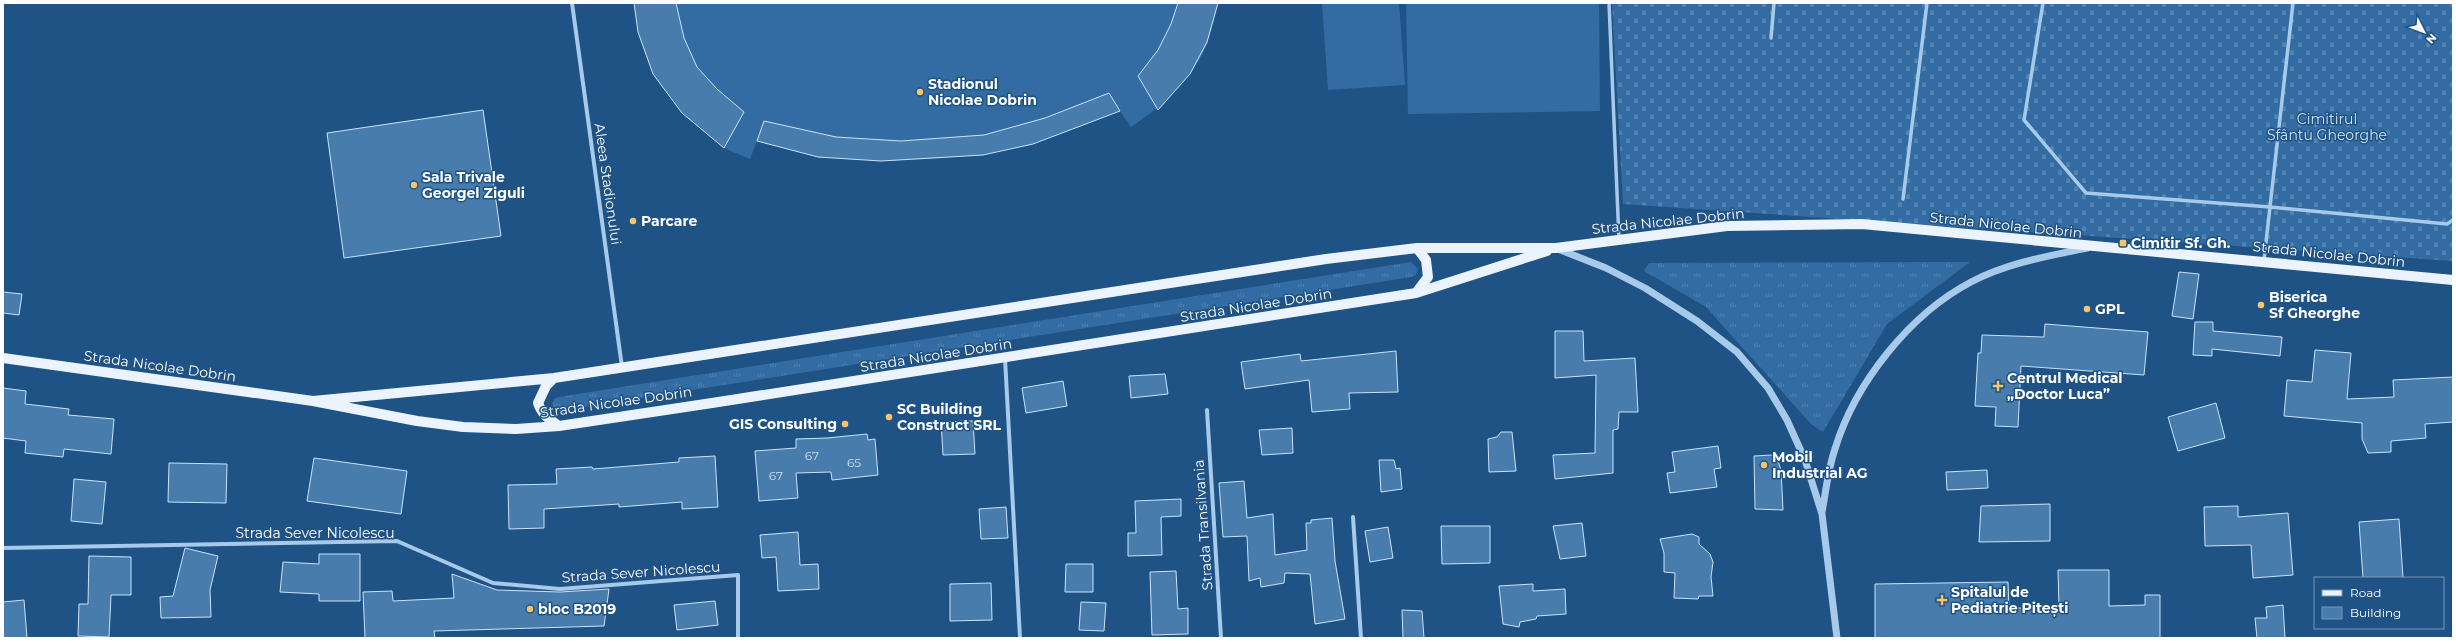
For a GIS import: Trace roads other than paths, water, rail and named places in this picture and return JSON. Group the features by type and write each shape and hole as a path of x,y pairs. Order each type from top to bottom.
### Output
{"main road":[{"name":"Strada Nicolae Dobrin","path":"313,401 554,378 1326,259 1417,248 1556,248 1727,226 1862,224 2088,248 2263,262 2453,280"},
{"path":"1416,293 1428,276 1426,260 1417,248"},
{"name":"Strada Nicolae Dobrin","path":"3,358 313,401 417,421 464,427 516,429 559,426 1005,358 1416,293 1556,248"},
{"path":"554,378 546,386 538,403 541,411 547,418 559,426"}],"street":[{"name":"Aleea Stadionului","path":"572,3 622,368"},
{"path":"1609,3 1619,240"},
{"path":"1771,38 1774,3"},
{"path":"1903,199 1927,3"},
{"path":"2043,3 2024,120 2086,193 2270,207 2447,224 2453,220"},
{"path":"2263,262 2293,3"},
{"path":"1556,248 1606,268 1645,288 1697,320 1737,352 1768,388 1787,420 1805,460 1822,514 1837,638"},
{"path":"1822,514 1834,450 1847,418 1862,389 1888,351 1926,314 1971,282 2026,261 2088,248"},
{"path":"1005,358 1020,638"},
{"name":"Strada Transilvania","path":"1206,410 1221,638"},
{"path":"1352,517 1361,638"},
{"name":"Strada Sever Nicolescu","path":"3,548 397,541 493,583 560,590 738,575 738,638"}],"place":[{"name":"Stadionul Nicolae Dobrin","path":"920,92"},
{"name":"Sala Trivale Georgel Ziguli","path":"414,185"},
{"name":"Parcare","path":"633,221"},
{"name":"Cimitir Sf. Gh.","path":"2123,243"},
{"name":"Biserica Sf Gheorghe","path":"2261,305"},
{"name":"GPL","path":"2087,309"},
{"name":"Centrul Medical „Doctor Luca”","path":"1998,386"},
{"name":"SC Building Construct SRL","path":"889,417"},
{"name":"GIS Consulting","path":"845,424"},
{"name":"Mobil Industrial AG","path":"1764,465"},
{"name":"Spitalul de Pediatrie Pitești","path":"1942,600"},
{"name":"bloc B2019","path":"530,609"}],"park label":[{"name":"Cimitirul Sfântu Gheorghe","path":"2327,128"}]}
